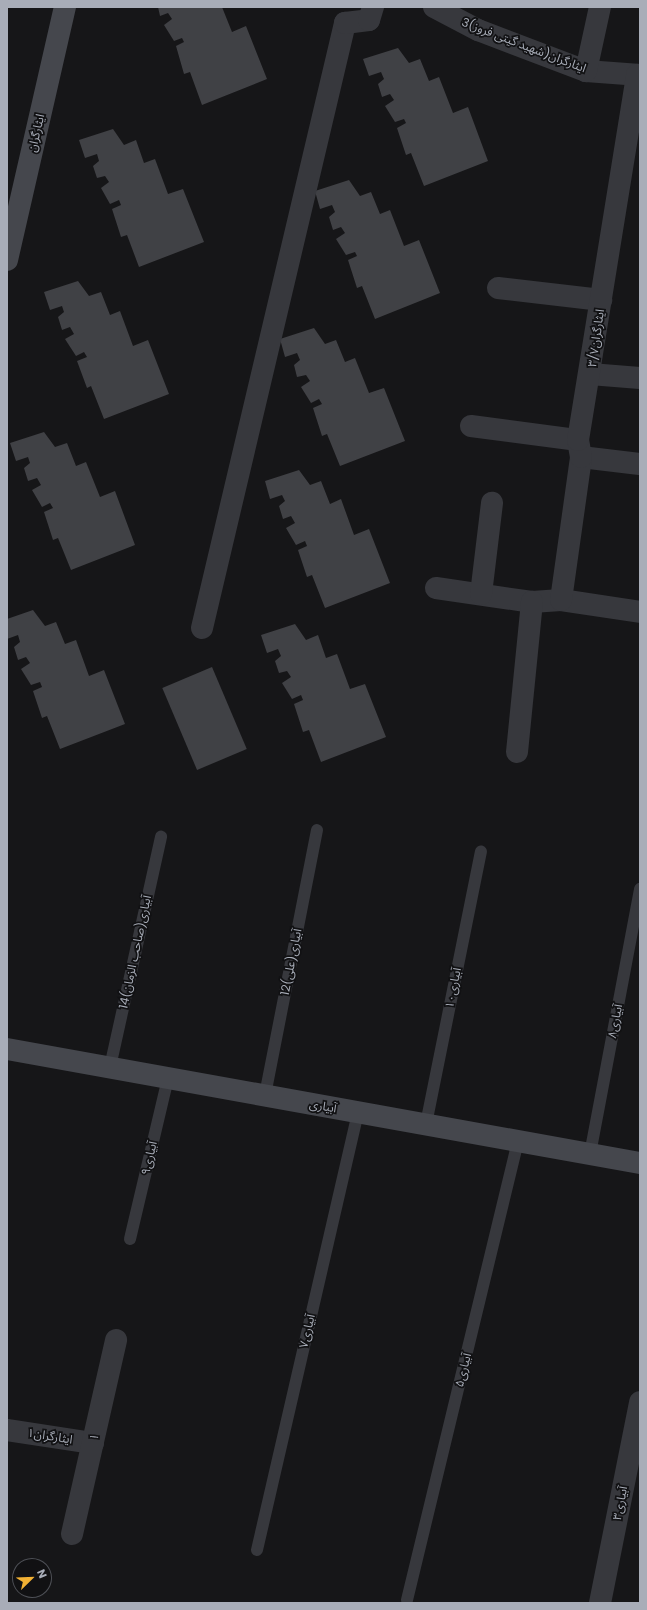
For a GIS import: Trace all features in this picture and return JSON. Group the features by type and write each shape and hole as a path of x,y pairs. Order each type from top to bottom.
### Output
{"street":[{"name":"ایثارگران","path":"7,260 65,7"},
{"path":"202,628 345,23 369,20 373,7"},
{"name":"3ایثارگران(شهید گیتی فروز)","path":"434,7 478,30 586,71 639,75"},
{"path":"586,71 600,7"},
{"name":"ایثارگران۳/۷","path":"561,600 590,374 639,75"},
{"path":"498,288 601,300"},
{"path":"590,374 640,378"},
{"path":"471,426 580,448 640,464"},
{"path":"481,594 492,503"},
{"path":"436,588 532,602 561,600 640,612"},
{"path":"517,752 532,602"},
{"name":"آبیاری","path":"7,1049 640,1163"},
{"name":"۱","path":"72,1534 116,1340"},
{"name":"آبیاری۳","path":"600,1603 640,1402"},
{"name":"ایثارگران۱","path":"7,1430 93,1443"}],"lane":[{"name":"12آبیاری(علی)","path":"265,1095 317,830"},
{"name":"14آبیاری(صاحب الزمان)","path":"110,1067 161,837"},
{"name":"آبیاری۱۰","path":"426,1124 481,852"},
{"name":"آبیاری۸","path":"590,1154 640,889"},
{"name":"آبیاری۹","path":"130,1239 168,1078"},
{"name":"آبیاری۷","path":"257,1550 358,1112"},
{"name":"آبیاری۵","path":"407,1600 518,1141"}],"building":[{"path":"158,7 222,7 232,32 246,26 267,79 202,105 190,72 184,74 176,46 184,42 182,38 174,41 164,25 172,19 168,13 160,16"},
{"path":"398,48 409,63 420,59 429,81 439,77 453,113 468,107 488,161 424,186 411,153 406,155 397,128 406,123 404,119 395,122 385,106 394,100 390,94 382,97 378,84 384,79 381,72 369,76 363,59"},
{"path":"113,129 124,145 136,140 144,163 155,159 168,194 183,189 204,242 139,267 127,235 121,237 112,209 121,205 119,200 110,204 101,188 109,182 105,176 97,178 93,166 99,161 97,154 85,158 79,140"},
{"path":"349,180 360,196 371,192 380,214 390,210 404,246 419,240 440,293 375,319 362,286 357,288 348,260 357,256 355,252 346,255 336,239 345,233 341,227 333,230 329,217 335,212 332,205 320,209 315,191"},
{"path":"78,281 89,296 101,292 110,315 120,311 133,346 148,340 169,394 104,419 91,386 87,388 77,361 87,357 84,352 76,356 65,339 74,334 70,327 62,330 58,317 64,312 62,306 50,310 44,292"},
{"path":"314,328 325,344 336,340 345,362 355,358 369,393 384,388 405,441 340,466 327,434 322,436 313,408 322,404 319,399 311,403 301,387 310,381 306,375 297,377 294,365 300,360 297,353 285,357 280,339"},
{"path":"44,432 55,447 67,443 76,466 86,462 100,497 115,491 135,545 71,570 58,538 53,540 44,512 53,508 50,503 42,507 32,490 41,485 37,478 28,481 24,468 30,463 28,457 16,461 10,443"},
{"path":"299,470 310,485 321,481 330,504 341,499 354,535 369,529 390,583 325,608 312,575 307,577 298,550 307,546 305,541 296,545 286,528 295,523 291,516 283,519 279,506 285,501 282,495 270,499 265,481"},
{"path":"33,610 45,626 56,622 65,644 76,640 89,676 104,670 125,724 60,749 47,716 42,718 33,691 42,687 40,682 31,685 21,669 30,663 26,657 18,660 14,647 20,642 18,635 7,639 7,619"},
{"path":"295,624 306,640 318,635 326,658 337,654 350,689 365,684 386,737 321,762 309,730 303,732 294,704 303,700 301,695 292,699 282,683 291,677 287,671 279,673 275,661 281,656 278,649 267,653 261,635"},
{"path":"212,667 247,749 197,770 162,688"}]}
